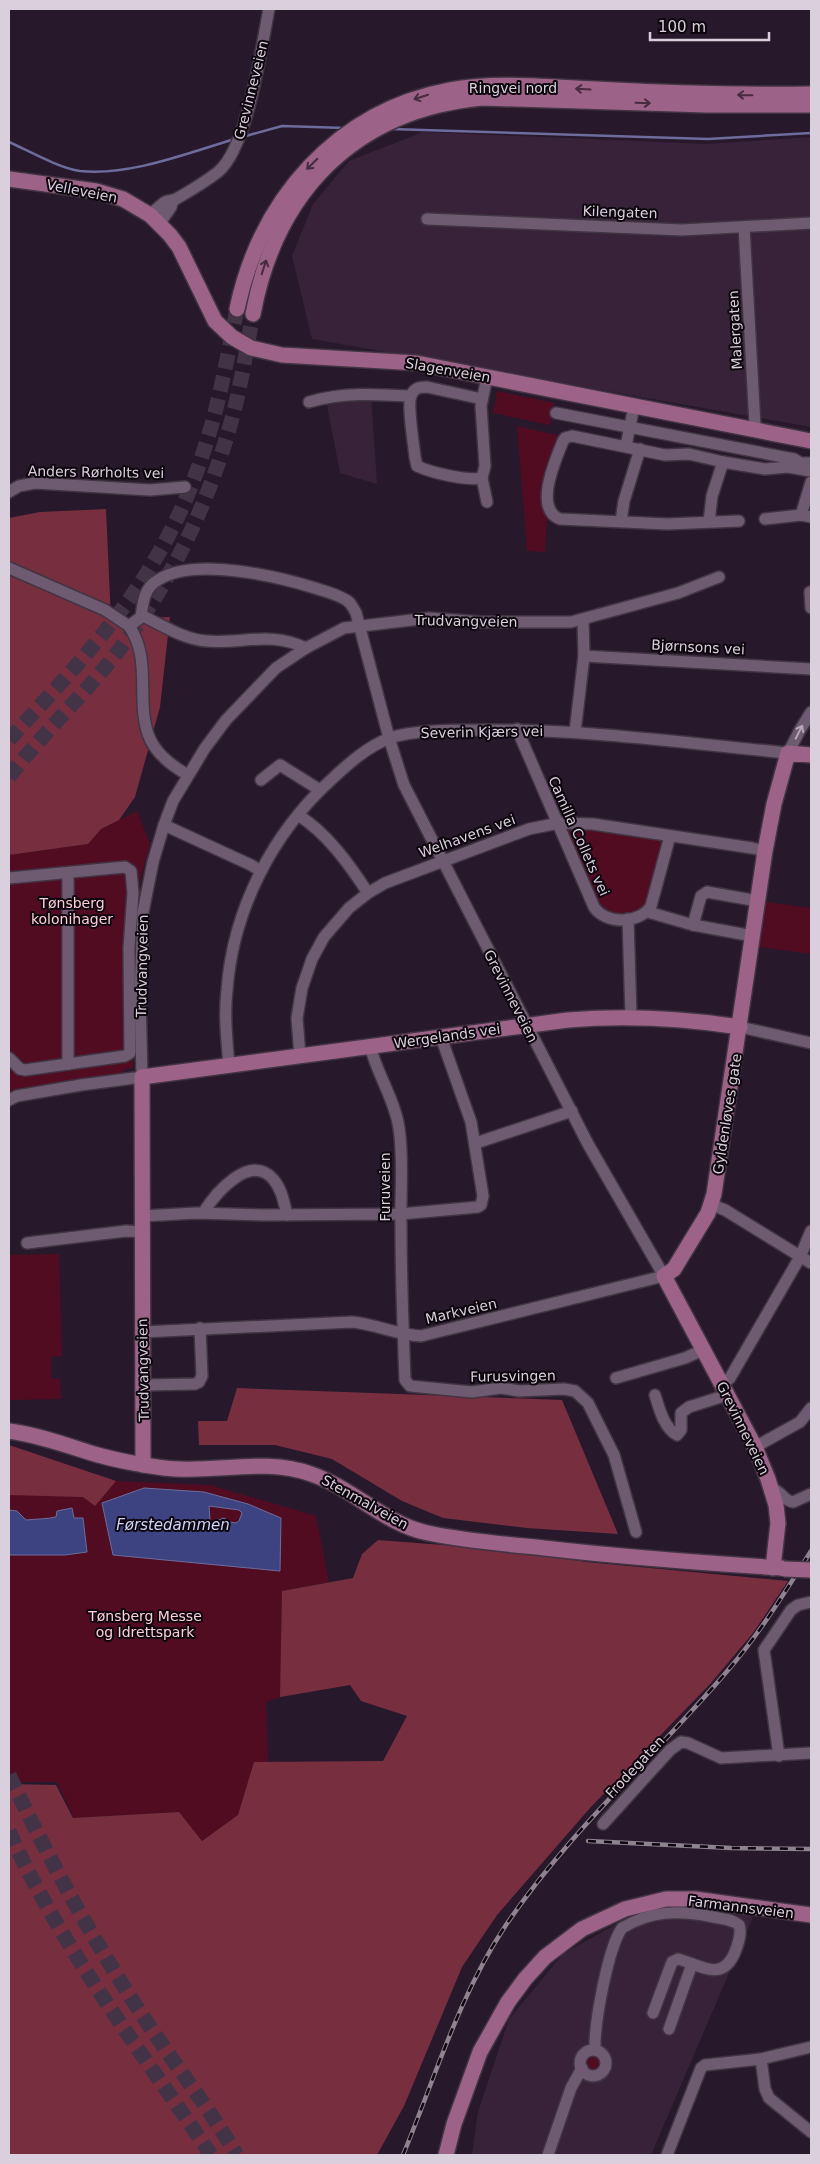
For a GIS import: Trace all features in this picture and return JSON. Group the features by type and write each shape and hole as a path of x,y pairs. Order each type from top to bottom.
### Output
{"main road":[{"name":"Ringvei nord","path":"253,314 268,254 288,215 304,192 328,165 365,129 404,103 444,91 472,87 524,86 703,94 811,94"},
{"name":"Ringvei nord","path":"237,309 253,254 273,214 304,172 349,132 388,123 418,110 440,104 482,98 706,106 811,105"},
{"name":"Velleveien","path":"9,179 96,191 123,199 155,219"},
{"name":"Slagenveien","path":"155,219 179,247 215,321 245,346 266,353 282,355 417,363 811,441"},
{"name":"Severin Kjærs vei","path":"788,753 811,755"},
{"name":"Gyldenløves gate","path":"664,1276 674,1269 712,1205 765,851 774,804 788,753"},
{"name":"Wergelands vei","path":"142,1077 568,1020 631,1016 685,1019 740,1027"},
{"name":"Trudvangveien","path":"142,1077 143,1465"},
{"name":"Grevinneveien","path":"664,1276 755,1447 776,1505 779,1568"},
{"name":"Stenmalveien","path":"9,1431 32,1435 106,1457 143,1465 176,1469 261,1465 290,1468 328,1481 395,1522 411,1529 449,1537 605,1555 811,1570"},
{"name":"Farmannsveien","path":"446,2155 454,2124 480,2052 515,1991 545,1957 582,1929 625,1909 666,1899 695,1899 811,1915"},
{"name":"Farmannsveien","path":"456,2155 489,2039"}],"street":[{"name":"Grevinneveien","path":"155,219 171,208 174,200 219,172 231,157 243,127 256,76 269,9"},
{"name":"Kilengaten","path":"427,219 668,229 811,223"},
{"name":"Malergaten","path":"744,227 754,425 758,431"},
{"path":"487,377 482,399 481,425 485,473 482,478 487,502"},
{"path":"482,399 427,387 418,387 410,396 415,458 418,466 449,474 476,479 482,478"},
{"path":"309,402 358,394 410,396"},
{"path":"626,446 634,406"},
{"path":"556,413 794,459 811,471"},
{"path":"738,521 668,524 560,518 554,516 550,511 549,483 563,441 569,436 665,455 689,454 764,469 777,466 803,465"},
{"path":"621,521 624,501 640,449"},
{"path":"709,522 712,496 723,462"},
{"path":"765,519 806,516 811,482"},
{"name":"Anders Rørholts vei","path":"9,491 19,486 35,483 150,490 185,487"},
{"path":"9,568 105,610 129,626 136,636 141,650 148,735 163,758 188,775"},
{"name":"Grevinneveien","path":"129,626 141,617 144,597 156,580 167,575 193,570 258,573 300,583 348,601 356,613 389,738 404,785 624,1210 664,1276"},
{"name":"Trudvangveien","path":"142,1077 140,993 142,912 153,862 164,825 173,801 188,775 226,720 276,668 329,634 359,625 429,618 491,622 571,622 678,593 719,577"},
{"path":"810,592 811,608"},
{"path":"129,626 142,616 190,637 204,641 278,638 306,648"},
{"path":"575,732 584,656 583,620"},
{"name":"Bjørnsons vei","path":"584,656 811,669"},
{"name":"Gyldenløves gate","path":"788,753 811,712"},
{"name":"Severin Kjærs vei","path":"228,1066 226,1016 229,969 244,907 261,871 298,815 320,790 361,755 389,738 404,734 462,730 575,732 788,753"},
{"name":"Camilla Collets vei","path":"517,730 552,814 559,823 597,912 611,919 636,919 648,912"},
{"path":"261,780 280,765 320,790"},
{"path":"298,815 306,820 338,852 368,893"},
{"name":"Welhavens vei","path":"300,1056 297,1018 302,988 312,959 324,937 339,919 368,893 397,878 529,829 559,823 593,824 765,851"},
{"path":"164,825 261,871"},
{"path":"670,836 652,906 648,912 693,925 753,936"},
{"path":"9,878 128,868 131,871 133,893 129,948 130,1053 124,1056 25,1070 20,1069 9,1058"},
{"path":"68,873 66,957 68,969 68,1064"},
{"path":"693,925 700,896 707,892 758,901"},
{"path":"628,919 631,1016"},
{"name":"Wergelands vei","path":"740,1027 811,1043"},
{"path":"143,1216 203,1213 287,1216 400,1214 478,1207 483,1201 476,1143 465,1100 441,1037"},
{"name":"Furuveien","path":"370,1046 374,1062 394,1109 399,1128 402,1181 400,1214 401,1321 403,1334"},
{"path":"9,1100 17,1096 72,1086 142,1077"},
{"path":"476,1143 572,1111"},
{"path":"203,1213 236,1176 257,1171 268,1175 275,1182 281,1193 287,1216"},
{"path":"712,1205 725,1210 811,1262"},
{"path":"27,1243 126,1231 143,1232"},
{"path":"655,1395 662,1416 674,1433 678,1435 681,1430 682,1413 724,1389 800,1257 811,1231"},
{"name":"Markveien","path":"143,1332 352,1322 403,1334 421,1336 664,1276"},
{"path":"144,1385 195,1384 199,1382 202,1376 200,1328"},
{"name":"Furusvingen","path":"403,1334 405,1380 410,1386 472,1392 501,1388 518,1391 564,1390 574,1391 584,1398 617,1462 628,1511 636,1532"},
{"path":"616,1378 685,1358 704,1350"},
{"path":"755,1447 800,1422 811,1408"},
{"path":"771,1489 779,1490 787,1500 793,1502 811,1494"},
{"path":"779,1756 764,1650 791,1610 798,1605 811,1602"},
{"name":"Frodegaten","path":"603,1824 670,1750 681,1742 688,1742 721,1758 811,1754"},
{"path":"595,2050 597,2015 619,1933 622,1928 656,1913 680,1911 730,1920 739,1925 736,1949 731,1961 724,1968 713,1970 678,1959 672,1962 652,2013"},
{"path":"669,2029 692,1964"},
{"path":"667,2155 701,2068 705,2065 760,2059 811,2047"},
{"path":"548,2155 576,2077 582,2068 582,2056 587,2052 595,2050 603,2055 606,2064 600,2073 592,2075 571,2093"},
{"path":"760,2059 765,2089 769,2098 811,2132"},
{"path":"582,2068 586,2073 592,2075"}],"shaded area":[{"path":"423,132 707,144 811,137 811,427 312,339 292,256 313,204 349,161"},
{"path":"371,396 377,484 340,473 327,405"},
{"path":"106,509 111,620 170,617 160,707 135,797 119,820 101,829 88,844 9,855 9,518 40,512"},
{"path":"237,1388 562,1400 618,1534 527,1528 443,1518 402,1501 332,1459 275,1445 199,1445 198,1421 227,1421"},
{"path":"9,1445 116,1481 95,1506 83,1497 9,1495"},
{"path":"378,1540 518,1551 586,1562 788,1581 753,1633 711,1683 590,1808 497,1915 462,1967 404,2106 377,2155 9,2155 9,1784 56,1785 73,1818 179,1812 202,1841 238,1815 254,1762 383,1761 407,1716 361,1701 350,1685 280,1697 282,1591 353,1578 362,1554"},
{"path":"681,1906 756,1910 651,2155 472,2155 478,2112 509,2019 563,1954 629,1917"}],"green space":[{"path":"497,391 554,403 550,425 493,413"},
{"path":"517,426 561,436 547,512 545,552 527,551"},
{"name":"Tønsberg kolonihager","path":"137,811 150,844 137,891 132,960 133,1068 125,1069 122,1074 9,1092 9,855 88,844 101,829"},
{"path":"571,827 660,837 664,841 648,904 636,915 610,915 600,909 567,833"},
{"path":"758,901 811,908 811,954 752,946"},
{"path":"59,1254 62,1356 51,1357 51,1379 60,1379 61,1399 9,1400 9,1255"},
{"name":"Tønsberg Messe og Idrettspark","path":"9,1445 116,1481 210,1485 316,1516 329,1582 282,1591 280,1697 266,1702 268,1762 254,1762 238,1815 202,1841 179,1812 74,1818 57,1782 9,1782"},
{"path":"590,2056 596,2056 600,2063 596,2070 590,2070 586,2066 586,2060"}],"water":[{"name":"Førstedammen","path":"144,1488 204,1492 248,1504 281,1518 280,1571 113,1555 102,1503","holes":["209,1506 239,1510 242,1513 239,1521 236,1523 224,1518 213,1522 210,1521"]},
{"path":"72,1508 74,1518 83,1518 87,1552 65,1555 9,1555 9,1510 17,1511 26,1520 56,1517 57,1511"}],"waterway":[{"path":"242,137 282,126 345,128"},
{"path":"391,129 708,139 811,133"},
{"path":"9,142 63,166 80,171 99,172 139,167 235,139"}],"tunnel":[{"path":"9,740 109,626 124,607 164,544 186,499 209,435 237,309"},
{"path":"9,777 116,654 155,598 172,569 201,508 225,444 237,399 253,314"},
{"path":"9,1775 52,1862 99,1946 146,2020 237,2155"},
{"path":"9,1831 30,1874 77,1957 211,2155"}],"railway":[{"path":"403,2155 461,2008 489,1952 506,1925 531,1890 585,1825 701,1701 740,1655 772,1612 811,1551"},
{"path":"588,1841 731,1848 811,1849"}]}
